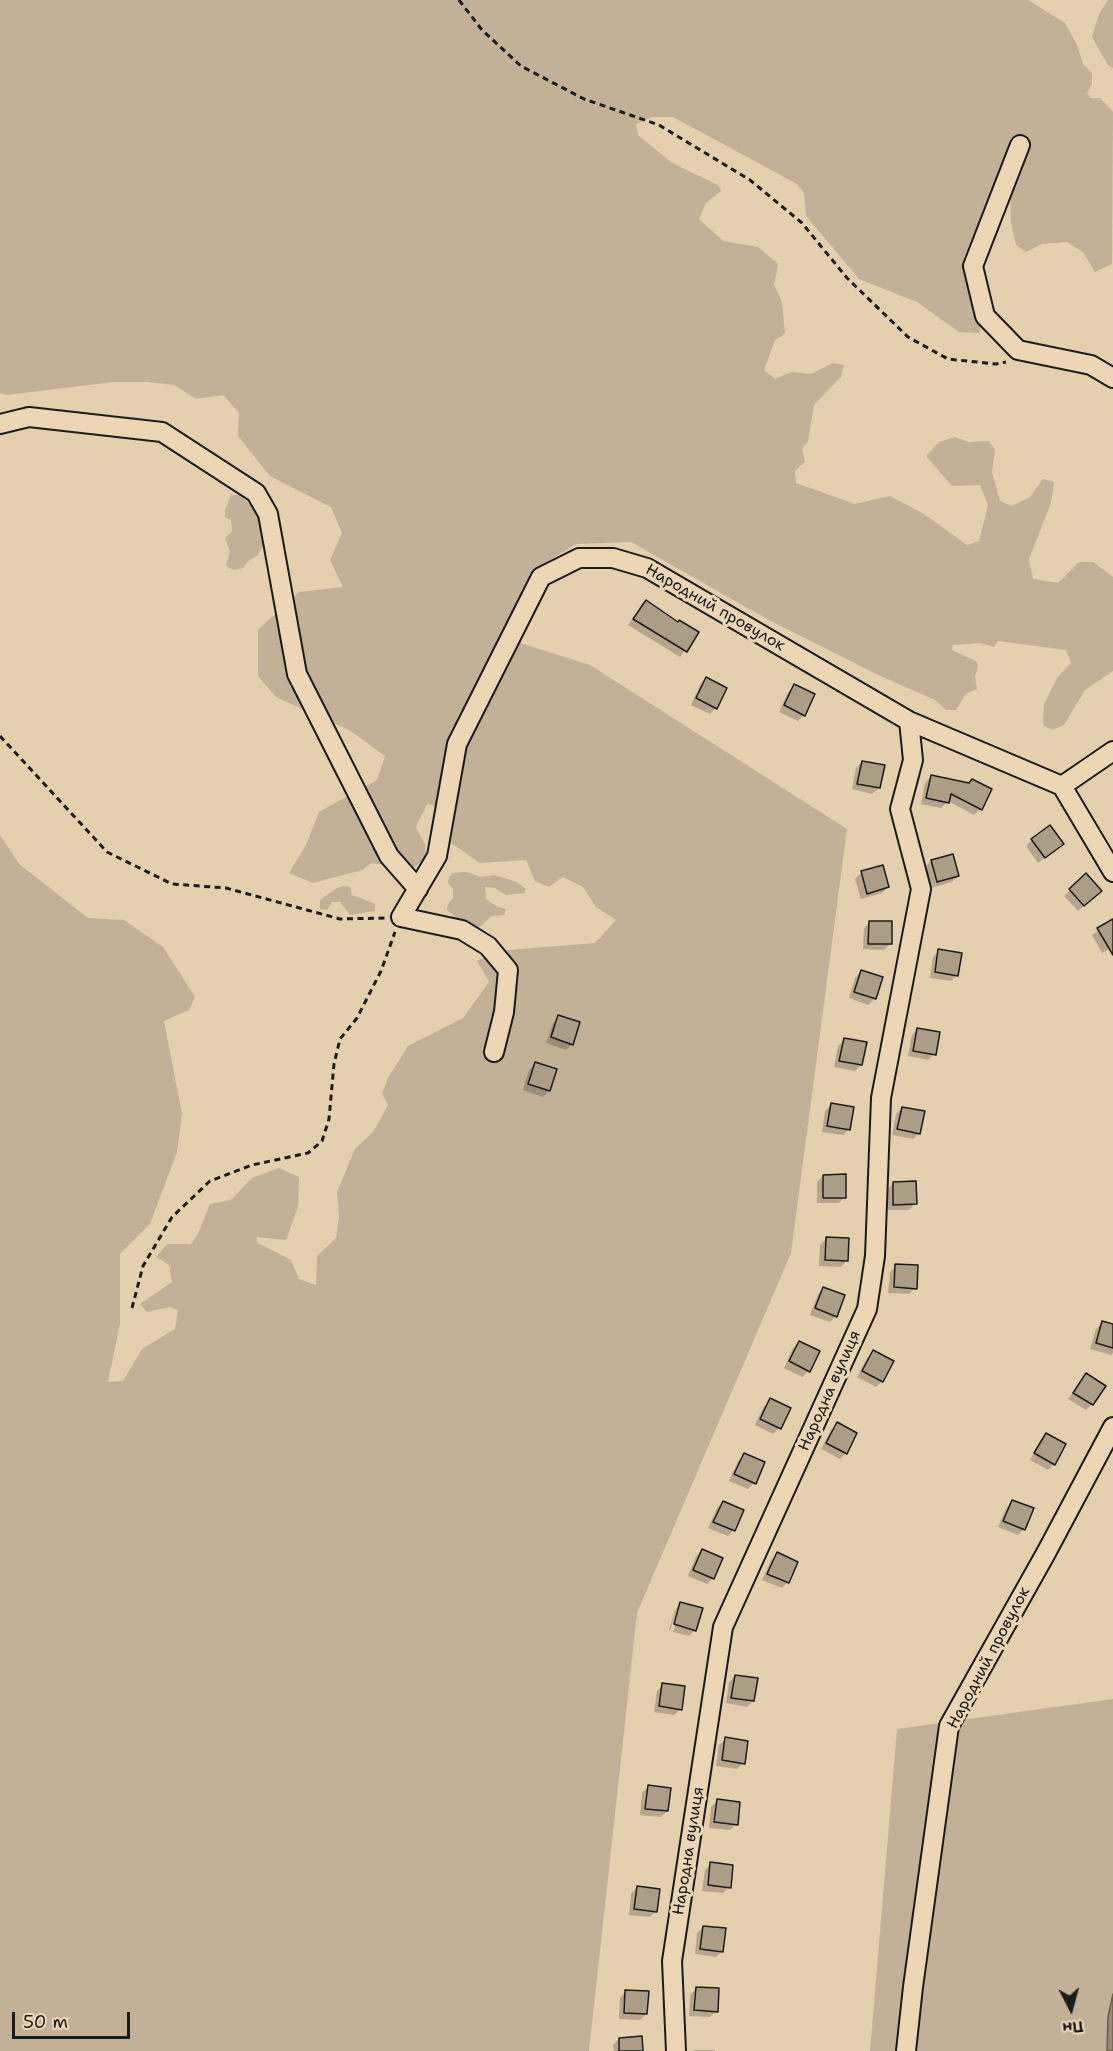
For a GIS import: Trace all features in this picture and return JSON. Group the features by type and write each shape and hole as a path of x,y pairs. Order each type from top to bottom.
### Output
{"street":[{"path":"1020,146 973,266 985,316 1018,350 1091,365 1113,378"},
{"path":"0,424 29,417 162,432 256,493 268,514 297,674 389,856 418,889"},
{"name":"Народний провулок","path":"401,917 437,856 457,744 541,577 579,558 613,558 647,568 909,721 1062,786"},
{"name":"Народна вулиця","path":"676,2051 672,1962 723,1627 867,1309 875,1256 881,1098 921,889 900,809 913,760 909,721"},
{"path":"1113,751 1062,786 1113,872"},
{"path":"401,917 462,930 488,946 508,970 504,1012 494,1052"},
{"name":"Народний провулок","path":"906,2051 949,1726 1046,1553 1113,1427"}],"path":[{"path":"459,0 482,30 521,66 584,99 659,125 750,180 802,223 847,278 908,338 948,359 996,364 1008,362"},
{"path":"0,736 107,852 172,884 226,888 340,919 401,917 381,971 357,1018 340,1040 334,1064 329,1119 322,1141 308,1153 252,1165 210,1181 172,1217 143,1266 132,1308"}],"shaded area":[{"path":"0,0 1028,0 1065,23 1077,45 1083,64 1092,73 1092,84 1087,93 1091,98 1100,98 1113,112 1112,264 1095,272 1083,252 1067,242 1042,244 1026,252 1016,245 1011,222 1010,192 1029,143 1013,137 964,257 964,270 976,315 983,322 979,333 959,332 917,302 859,279 806,216 804,193 797,184 673,117 652,117 636,124 638,135 672,163 718,185 721,191 706,203 699,219 723,241 758,247 778,264 774,285 782,302 785,334 775,340 764,370 775,379 791,372 811,374 833,363 844,365 841,377 814,405 808,441 802,449 805,462 795,471 796,483 855,504 890,496 924,514 967,545 979,541 988,505 980,485 952,486 926,456 939,442 955,437 968,442 989,441 995,450 992,472 1000,501 1012,506 1030,497 1043,479 1054,482 1051,503 1029,559 1033,579 1058,583 1079,562 1093,562 1113,577 1113,671 1085,690 1064,725 1052,730 1043,725 1044,704 1057,678 1071,663 1066,650 998,641 994,647 980,643 953,645 952,650 976,661 978,665 975,677 977,689 966,694 956,710 946,710 935,700 876,674 767,619 631,542 576,544 537,568 501,637 590,665 847,829 791,1253 637,1613 589,2051 0,2051 0,835 19,864 88,918 124,920 163,947 195,997 189,1010 164,1021 182,1114 177,1152 150,1224 120,1254 120,1324 108,1382 123,1381 142,1349 175,1329 178,1310 170,1307 147,1312 140,1304 172,1282 169,1265 156,1257 167,1244 191,1244 198,1234 210,1204 231,1200 252,1178 279,1168 299,1177 298,1207 286,1240 256,1237 258,1243 291,1260 299,1279 316,1285 317,1256 336,1238 339,1217 337,1192 355,1149 374,1131 388,1105 382,1094 388,1078 408,1046 463,1018 489,982 477,961 497,951 595,943 616,920 596,907 583,887 563,877 549,887 535,881 526,860 480,863 451,843 456,811 427,804 416,827 425,844 426,858 412,869 371,863 362,870 313,883 289,873 306,845 319,812 377,780 385,756 349,730 276,697 258,676 258,630 299,592 343,587 330,560 342,533 331,507 270,476 238,436 239,413 223,395 196,399 174,385 148,382 113,382 7,395 0,393"},
{"path":"1108,0 1113,0 1113,68 1108,65 1092,37 1099,14"},
{"path":"231,495 239,495 265,517 268,536 258,555 248,561 243,568 233,570 226,565 230,551 225,538 232,531 231,520 225,517 225,510"},
{"path":"466,872 481,877 494,875 517,882 526,889 524,893 506,895 495,888 485,887 486,899 506,909 504,915 492,916 474,932 447,910 453,898 453,889 448,883 449,877 453,873"},
{"path":"344,886 350,887 352,895 375,904 375,911 350,915 340,902 332,902 327,910 320,909 320,900"},
{"path":"1113,1699 1113,1994 1108,2017 1107,2051 870,2051 897,1729"},
{"path":"1113,1994 1113,2051 1107,2051 1108,2017"}],"building":[{"path":"646,600 678,622 679,620 699,632 687,652 633,619"},
{"path":"706,677 727,688 717,709 696,698"},
{"path":"794,684 815,694 805,716 784,705"},
{"path":"862,761 885,765 880,788 857,784"},
{"path":"931,775 969,783 972,779 992,789 982,810 951,794 949,803 926,798"},
{"path":"1050,825 1064,844 1045,858 1031,839"},
{"path":"953,854 959,876 937,882 931,860"},
{"path":"883,865 889,887 867,894 861,871"},
{"path":"1086,873 1102,891 1084,906 1069,889"},
{"path":"1113,919 1113,955 1097,928"},
{"path":"869,921 892,921 892,944 868,944"},
{"path":"938,949 962,953 958,976 935,972"},
{"path":"861,970 883,977 876,999 854,992"},
{"path":"558,1015 580,1022 573,1045 551,1037"},
{"path":"917,1028 940,1032 936,1055 913,1051"},
{"path":"844,1038 867,1042 862,1065 839,1061"},
{"path":"535,1062 557,1069 550,1091 528,1084"},
{"path":"831,1103 854,1107 850,1130 827,1126"},
{"path":"902,1107 925,1111 920,1134 897,1129"},
{"path":"846,1174 846,1198 823,1198 823,1175"},
{"path":"916,1181 917,1204 893,1205 893,1182"},
{"path":"826,1237 849,1238 848,1261 825,1260"},
{"path":"895,1264 918,1265 917,1289 894,1287"},
{"path":"823,1287 845,1295 837,1317 815,1308"},
{"path":"1102,1321 1113,1324 1113,1348 1096,1343"},
{"path":"799,1341 820,1351 810,1372 789,1361"},
{"path":"873,1350 894,1361 883,1382 862,1371"},
{"path":"1086,1373 1106,1386 1093,1405 1073,1393"},
{"path":"770,1398 791,1408 781,1429 760,1419"},
{"path":"837,1422 857,1433 847,1454 826,1443"},
{"path":"1046,1433 1066,1444 1055,1465 1034,1453"},
{"path":"744,1453 765,1462 756,1484 734,1474"},
{"path":"1012,1500 1034,1508 1025,1530 1003,1521"},
{"path":"723,1501 744,1510 735,1531 713,1522"},
{"path":"702,1549 723,1558 714,1579 693,1570"},
{"path":"777,1552 798,1562 789,1583 767,1574"},
{"path":"680,1602 703,1608 696,1631 674,1624"},
{"path":"735,1675 758,1678 754,1701 731,1698"},
{"path":"662,1683 685,1686 682,1710 659,1706"},
{"path":"725,1737 748,1741 745,1764 722,1760"},
{"path":"648,1785 671,1788 668,1811 645,1809"},
{"path":"717,1799 740,1802 738,1825 714,1822"},
{"path":"710,1862 733,1865 731,1888 708,1885"},
{"path":"637,1886 660,1889 657,1912 634,1909"},
{"path":"703,1926 726,1928 723,1952 700,1949"},
{"path":"696,1987 719,1988 718,2012 694,2010"},
{"path":"625,1990 649,1991 647,2014 624,2013"},
{"path":"642,2036 643,2051 619,2051 619,2038"}]}
